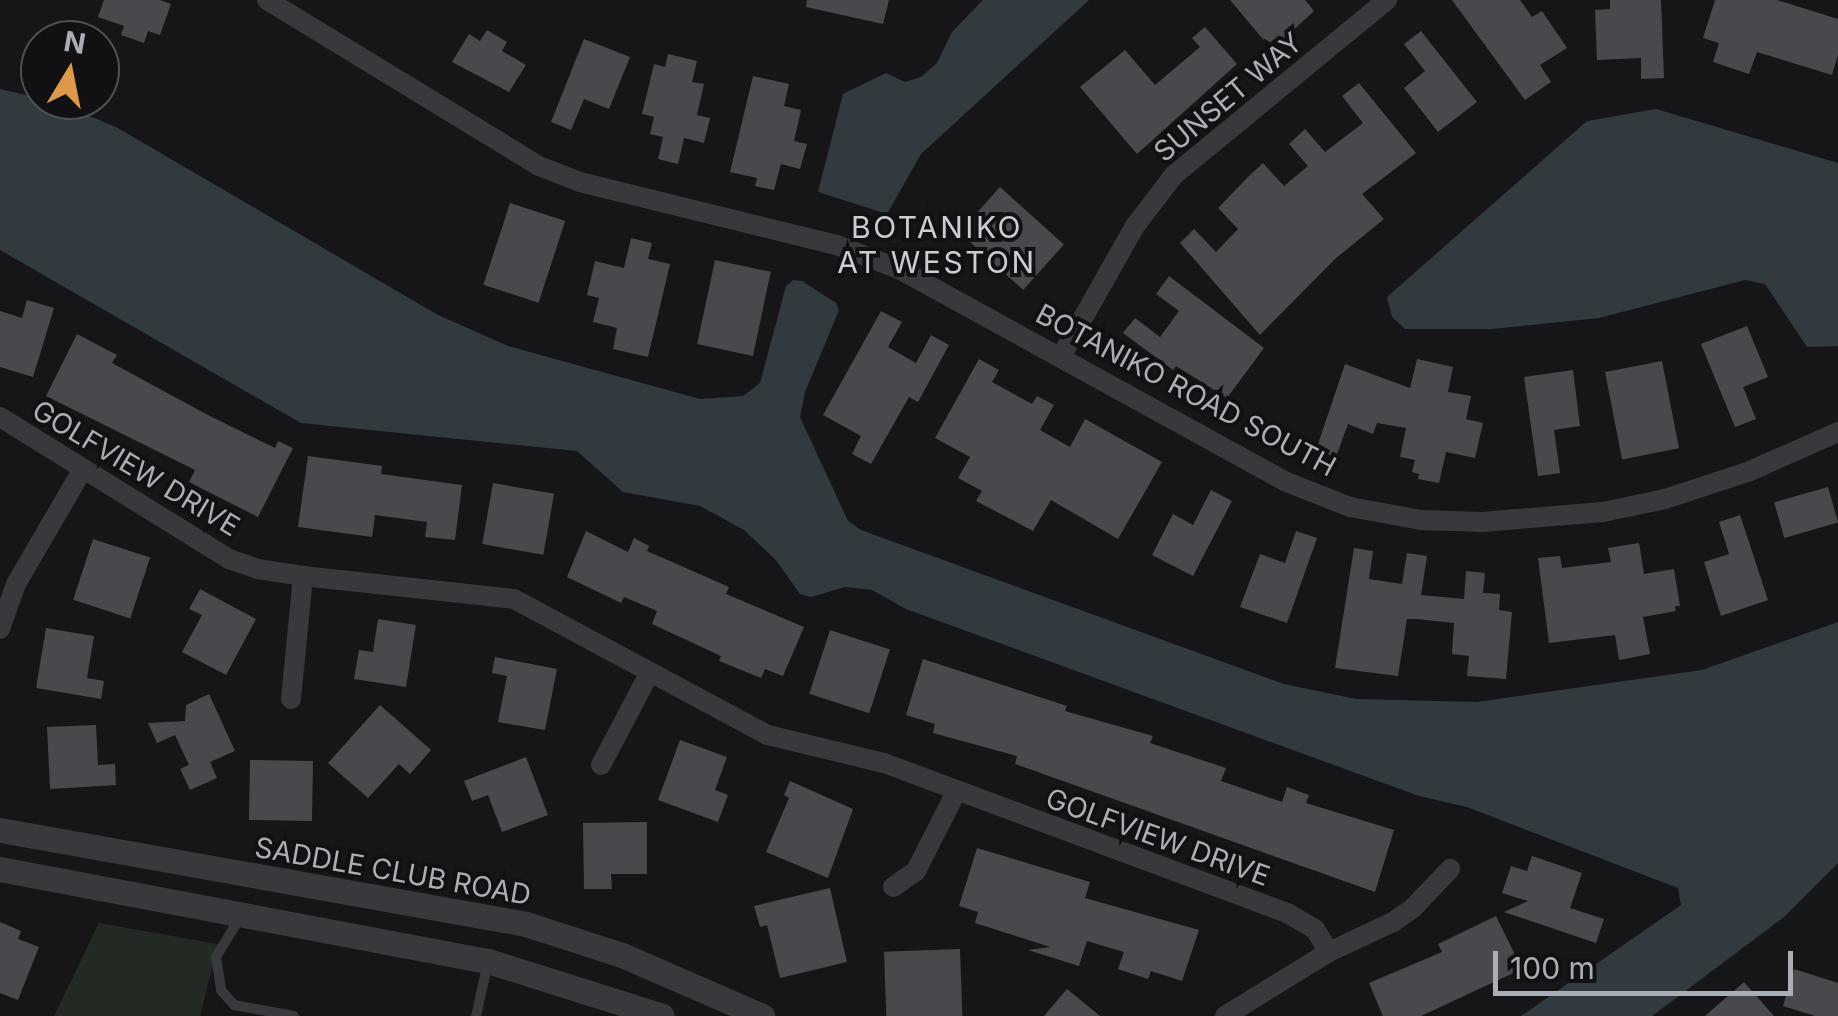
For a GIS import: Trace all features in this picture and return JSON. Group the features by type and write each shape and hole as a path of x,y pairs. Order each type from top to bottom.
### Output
{"street":[{"name":"BOTANIKO ROAD SOUTH","path":"267,0 539,166 580,182 837,244 899,269 1062,355 1284,481 1350,507 1421,520 1543,519 1619,509 1750,471 1838,432"},
{"name":"SUNSET WAY","path":"1062,355 1134,226 1174,176 1387,0"},
{"name":"GOLFVIEW DRIVE","path":"0,417 229,558 258,570 502,595 768,735 884,764 1287,913 1315,929 1330,952"},
{"path":"0,629 16,584 83,468"},
{"path":"291,699 302,576"},
{"path":"600,765 650,674"},
{"path":"894,886 916,871 956,792"},
{"name":"SADDLE CLUB ROAD","path":"0,830 526,924 622,954 762,1016"},
{"path":"0,868 488,960 662,1016"},
{"path":"1224,1016 1330,952 1414,908 1450,868"}],"lane":[{"path":"241,916 216,957 221,990 234,1005 294,1016"},
{"path":"476,1016 488,960"}],"shaded area":[{"path":"983,0 1089,0 921,154 887,214 818,192 843,94 886,73 905,82 921,77 937,63 952,32"},
{"path":"0,89 20,94 20,120 99,120 116,127 438,315 508,346 700,399 743,396 760,383 786,286 793,280 802,281 836,303 839,310 805,392 800,417 848,521 861,530 1284,684 1356,699 1477,702 1702,670 1838,622 1838,863 1784,917 1652,1016 1521,1016 1681,905 1678,888 1467,807 1419,796 906,609 872,590 845,587 811,597 800,594 776,560 744,530 700,506 623,492 577,451 301,423 0,250"},
{"path":"1656,109 1838,163 1838,346 1807,347 1765,284 1745,280 1599,318 1492,329 1405,329 1392,317 1387,297 1587,121"},
{"path":"99,923 218,944 200,1016 54,1016"}],"building":[{"path":"104,0 160,0 171,4 160,35 148,31 144,43 121,35 124,26 120,20 98,17"},
{"path":"807,0 889,0 883,24 806,7"},
{"path":"1230,0 1305,0 1314,11 1272,50"},
{"path":"1452,0 1520,0 1532,17 1542,11 1567,48 1540,65 1551,82 1525,100"},
{"path":"1610,0 1661,0 1664,78 1641,79 1641,58 1597,60 1595,10 1610,9"},
{"path":"1715,0 1777,0 1838,19 1838,55 1832,75 1757,52 1749,74 1713,62 1719,43 1703,38"},
{"path":"1205,27 1237,64 1137,154 1080,87 1125,50 1155,85 1200,47 1192,38"},
{"path":"487,30 507,42 502,51 526,65 509,92 452,62 469,34 480,41"},
{"path":"1421,31 1477,102 1438,132 1404,88 1425,71 1404,44"},
{"path":"584,39 630,57 609,109 584,99 571,130 551,122"},
{"path":"668,54 697,61 692,82 704,84 697,115 710,118 704,143 684,138 678,164 658,159 663,137 650,134 654,117 642,114 654,64 665,67"},
{"path":"753,76 789,84 784,106 801,110 794,141 807,144 800,169 781,164 774,190 755,186 757,178 730,172"},
{"path":"1359,83 1416,153 1362,194 1384,219 1335,259 1260,335 1180,243 1194,229 1216,252 1238,229 1218,208 1263,163 1284,186 1308,166 1289,144 1305,129 1325,152 1363,123 1342,96"},
{"path":"1000,187 1064,245 1023,290 959,232"},
{"path":"510,203 565,221 539,303 483,285"},
{"path":"631,238 652,243 648,259 670,264 648,357 613,349 617,328 593,322 599,298 587,295 595,261 624,268"},
{"path":"715,260 771,272 753,356 697,344"},
{"path":"1169,276 1264,348 1227,398 1176,366 1173,370 1123,333 1135,318 1160,337 1179,311 1156,294"},
{"path":"27,300 54,308 33,377 0,367 0,311 22,318"},
{"path":"881,311 902,322 888,347 916,363 931,335 949,345 918,402 909,397 871,464 852,454 861,436 823,415"},
{"path":"1747,326 1768,377 1743,387 1756,419 1735,427 1701,344"},
{"path":"77,334 117,355 112,363 206,414 275,448 278,441 293,448 258,517 189,482 195,470 46,396"},
{"path":"979,359 999,370 992,382 1032,404 1037,396 1054,405 1040,430 1070,447 1085,419 1162,462 1118,539 1051,500 1033,531 976,501 982,491 958,478 970,457 935,438"},
{"path":"1417,359 1453,367 1448,392 1471,396 1466,419 1483,423 1475,458 1446,452 1439,483 1418,479 1419,474 1412,472 1415,460 1400,457 1406,428 1377,423 1373,434 1348,424 1336,457 1316,450 1345,364 1410,388"},
{"path":"1662,361 1679,448 1622,459 1605,372"},
{"path":"1573,370 1580,426 1554,430 1560,473 1538,476 1524,377"},
{"path":"308,456 382,466 381,474 462,485 455,540 425,537 427,522 375,515 372,537 298,527"},
{"path":"493,483 554,494 543,555 482,544"},
{"path":"1828,487 1838,523 1784,538 1774,502"},
{"path":"1211,490 1232,501 1193,576 1152,555 1173,514 1193,525"},
{"path":"1740,515 1768,600 1721,616 1704,562 1729,554 1719,522"},
{"path":"586,531 628,552 634,538 649,546 647,551 729,587 726,594 804,627 783,676 765,669 761,678 719,661 721,656 652,624 657,611 624,597 621,603 567,577"},
{"path":"1296,531 1317,538 1287,623 1240,607 1260,554 1285,563"},
{"path":"93,539 150,558 130,618 73,600"},
{"path":"1639,543 1644,574 1674,569 1680,606 1675,606 1676,611 1643,617 1650,654 1619,660 1615,635 1549,643 1538,558 1560,556 1562,568 1611,562 1608,548"},
{"path":"1354,548 1373,551 1369,579 1402,584 1407,553 1427,556 1421,595 1464,599 1466,571 1485,573 1483,593 1500,594 1499,610 1512,612 1506,679 1467,676 1469,656 1452,654 1454,623 1417,619 1407,619 1398,676 1335,668"},
{"path":"200,589 256,619 226,675 182,652 202,615 189,609"},
{"path":"378,619 416,625 406,687 354,679 359,650 373,652"},
{"path":"46,628 94,636 87,678 104,681 101,699 36,688"},
{"path":"830,630 890,649 869,713 809,694"},
{"path":"495,657 557,669 545,730 498,722 507,676 492,673"},
{"path":"923,659 1067,706 1065,711 1153,736 1150,743 1226,768 1221,781 1282,802 1287,787 1309,795 1306,803 1394,830 1375,892 1015,764 1017,756 933,733 935,724 906,715"},
{"path":"209,694 235,751 210,762 217,778 190,790 180,769 189,765 175,735 157,743 148,723 185,721 186,705"},
{"path":"380,705 431,750 410,774 399,764 368,798 328,763"},
{"path":"96,725 98,765 115,764 116,785 50,789 47,727"},
{"path":"680,740 727,757 715,790 728,795 718,822 658,800"},
{"path":"526,757 548,815 502,832 488,795 472,801 464,781"},
{"path":"250,760 313,761 312,821 249,820"},
{"path":"790,781 853,809 828,878 766,852 789,798 784,795"},
{"path":"647,822 647,874 611,874 612,889 584,889 583,823"},
{"path":"977,848 1090,882 1085,898 1199,930 1182,981 1151,971 1148,979 1118,969 1124,952 1087,941 1079,966 1028,950 1050,947 975,923 978,912 959,906"},
{"path":"1532,856 1582,873 1570,908 1604,919 1596,943 1504,912 1528,901 1502,893 1511,866 1527,871"},
{"path":"830,888 847,962 780,978 767,925 760,927 754,906"},
{"path":"1496,916 1522,969 1421,1016 1383,1016 1369,983 1442,952 1438,944"},
{"path":"0,922 21,931 18,939 39,947 18,1000 0,993"},
{"path":"960,949 962,1016 886,1016 884,952"},
{"path":"1794,969 1838,983 1838,1016 1815,1016 1783,1006"},
{"path":"1744,982 1774,1016 1705,1016"},
{"path":"1067,989 1100,1016 1044,1016"}],"district":[{"name":"BOTANIKO AT WESTON","path":"937,244"}]}
